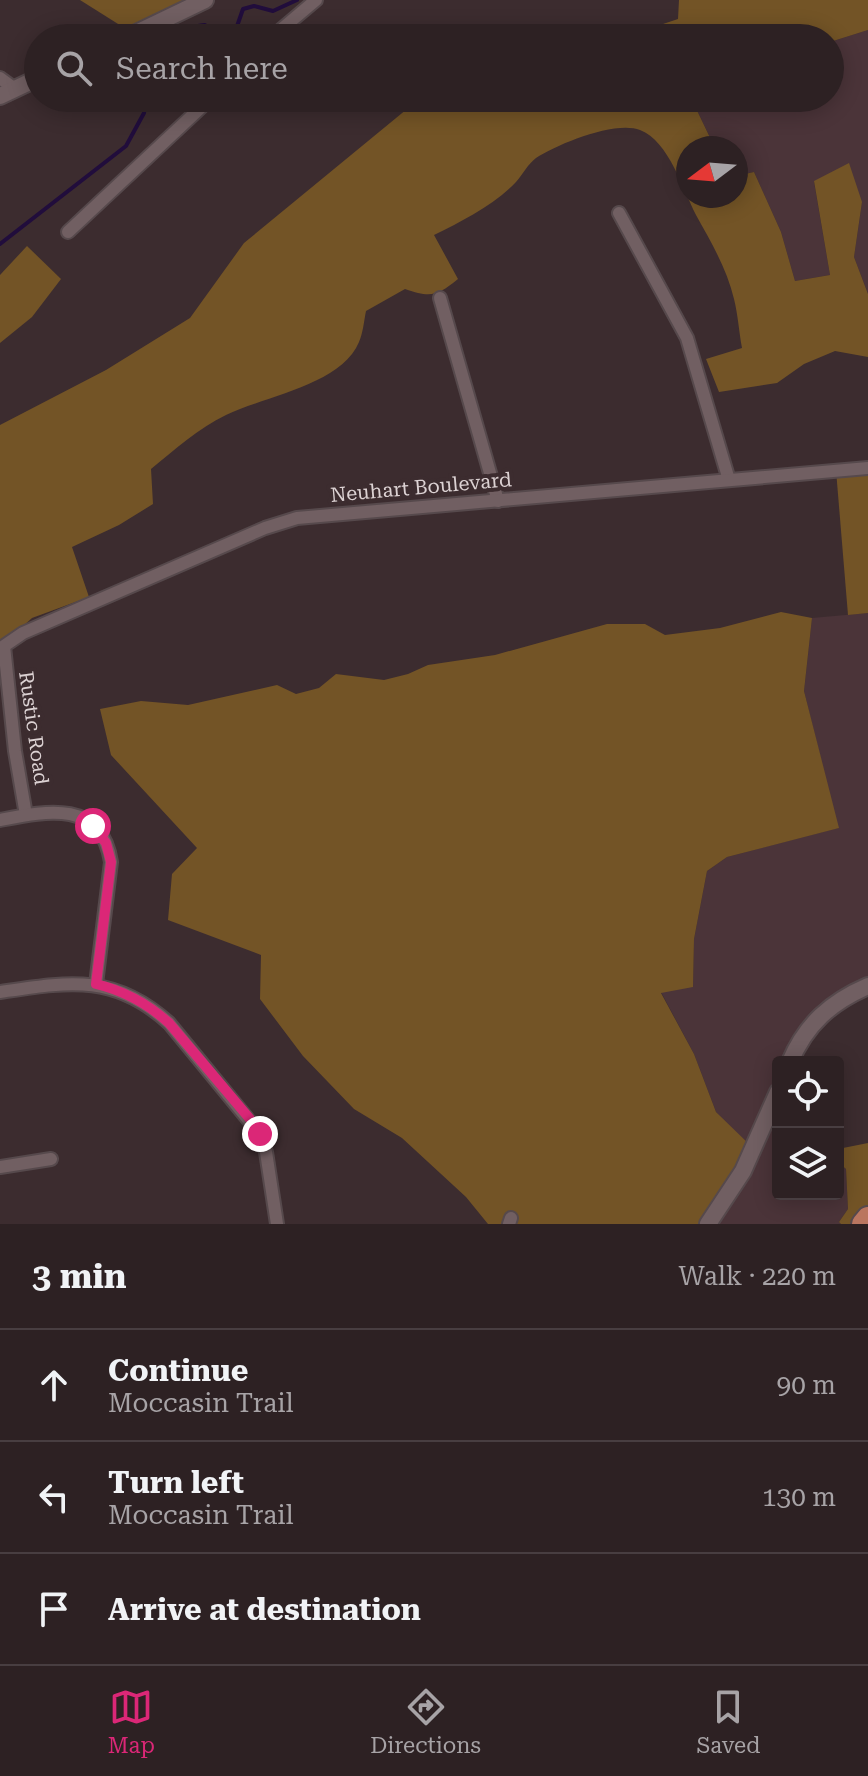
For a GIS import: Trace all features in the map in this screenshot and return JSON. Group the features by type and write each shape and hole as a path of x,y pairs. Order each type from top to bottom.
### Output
{"highway":[{"path":"863,1224 868,1218"}],"street":[{"path":"155,24 205,0"},
{"path":"288,24 316,0"},
{"path":"0,78 8,92"},
{"path":"68,232 196,112"},
{"path":"619,213 687,338 729,480"},
{"path":"440,298 498,501"},
{"name":"Neuhart Boulevard","path":"4,646 23,633 281,522 297,518 868,468"},
{"name":"Rustic Road","path":"4,646 15,751 26,815"},
{"path":"0,820 69,812 93,826 106,843 111,862 96,984"},
{"path":"0,992 61,983 96,984 117,989 155,1010 260,1134 266,1152 277,1224"},
{"path":"793,1056 805,1033 819,1016 840,1000 868,986"},
{"path":"708,1224 743,1171 772,1106"},
{"path":"0,1167 51,1159"}],"shaded area":[{"path":"80,0 205,0 155,24 118,24"},
{"path":"679,0 868,0 868,30 844,38 844,24 663,24 678,19"},
{"path":"868,30 868,294 854,257 862,202 814,182 830,275 795,281 781,232 754,172 748,173 748,136 709,136 698,112 844,112 844,38"},
{"path":"403,112 698,112 709,136 676,136 676,171 659,144 640,130 630,128 587,135 536,158 498,198 434,235 458,279 433,294 405,289 366,311 359,342 350,357 336,369 300,388 216,420 187,440 151,469 153,504 119,525 72,547 89,597 32,618 0,647 0,425 106,370 190,318 244,243"},
{"path":"849,163 862,202 854,257 868,294 868,357 835,351 804,364 777,383 719,392 706,359 742,348 731,288 693,208 748,208 748,173 754,172 781,232 795,281 830,275 814,181"},
{"path":"27,246 61,279 32,317 0,343 0,275"},
{"path":"868,468 868,613 848,615 836,470"},
{"path":"781,612 812,618 804,691 839,828 727,857 707,871 694,939 693,987 661,993 694,1054 716,1112 753,1148 708,1224 488,1224 466,1197 402,1138 354,1109 303,1056 260,999 261,955 168,920 172,874 197,848 111,755 100,709 141,701 188,705 277,685 296,694 319,688 336,674 384,680 428,665 495,655 607,624 645,624 665,635 720,628"},
{"path":"868,613 868,986 850,994 795,1056 772,1056 772,1106 767,1117 772,1120 772,1200 844,1200 844,1167 848,1209 839,1222 841,1224 708,1224 732,1129 716,1112 694,1054 661,992 693,986 694,939 707,871 727,857 838,828 804,691 812,618"},
{"path":"868,1143 868,1207 853,1224 839,1222 848,1209 844,1148"}],"waterway":[{"path":"238,24 243,9 254,6 273,11 297,0"},
{"path":"0,244 126,146 144,112"}],"route":[{"path":"93,826 106,843 111,862 96,984 117,989 155,1010 260,1134"}]}
